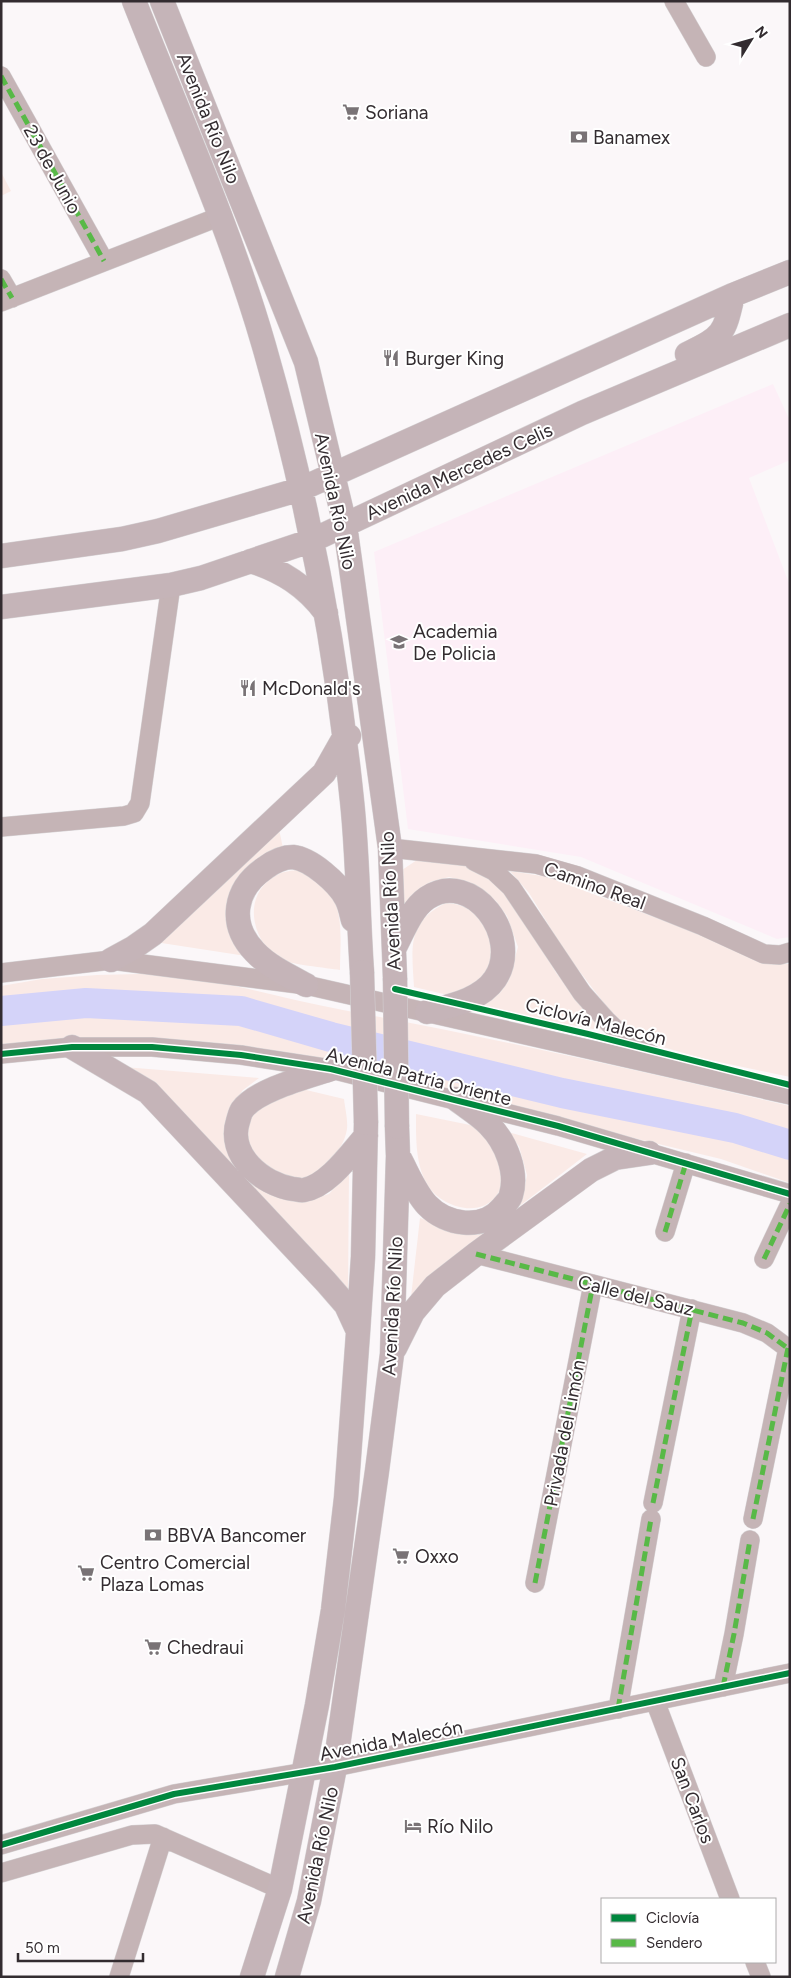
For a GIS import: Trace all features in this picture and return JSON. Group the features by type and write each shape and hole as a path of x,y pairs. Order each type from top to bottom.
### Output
{"main road":[{"name":"Avenida Río Nilo","path":"134,1 221,216 264,345 313,540 337,676 353,804 362,972 366,1129 363,1258 346,1498 333,1610 317,1705 280,1889 252,1977"},
{"name":"Avenida Río Nilo","path":"162,1 306,362 345,525 390,848 398,1127 392,1354 335,1767 309,1901 287,1977"},
{"path":"1,556 122,539 158,531 301,489 790,272"},
{"path":"582,413 605,392 708,344 722,332 733,296"},
{"name":"Avenida Mercedes Celis","path":"1,607 171,585 201,578 313,540 582,413 790,325"},
{"path":"251,561 279,571 292,579 305,589 326,613"},
{"path":"111,960 133,948 152,934 324,773 345,736 374,734"},
{"path":"306,985 255,953 240,932 237,908 244,888 260,872 276,860 293,858 309,862 331,879 346,898 360,942"},
{"path":"394,949 418,905 428,897 439,893 450,891 472,897 490,912 496,922 501,933 503,955 495,980 471,998 427,1012"},
{"path":"72,1047 148,1092 341,1299 346,1305 358,1333"},
{"path":"331,1068 261,1094 242,1110 235,1131 241,1155 256,1173 279,1186 303,1190 322,1182 341,1164 366,1129"},
{"path":"398,1156 416,1190 427,1205 445,1219 462,1223 483,1221 498,1212 510,1197 514,1174 505,1150 489,1125 456,1099"},
{"path":"392,1354 413,1312 435,1286 591,1170 615,1158 649,1152"}],"street":[{"path":"674,1 706,56"},
{"name":"23 de Junio","path":"1,76 104,261"},
{"path":"1,279 7,300 221,216"},
{"path":"1,828 124,816 134,812 140,803 171,585"},
{"name":"Camino Real","path":"390,848 536,864 570,874 704,926 764,954 780,955 790,952"},
{"path":"466,856 494,871 511,887 582,993 612,1026 631,1044 682,1070"},
{"path":"1,973 111,960 306,985 790,1095"},
{"name":"Avenida Patria Oriente","path":"1,1054 72,1047 152,1047 241,1054 331,1068 456,1099 649,1152 790,1194"},
{"path":"665,1232 686,1163"},
{"path":"764,1259 790,1204"},
{"name":"Calle del Sauz","path":"476,1254 743,1323 767,1333 789,1349"},
{"name":"Privada del Limón","path":"535,1582 593,1284"},
{"path":"618,1709 652,1511 692,1309"},
{"path":"753,1519 789,1349"},
{"path":"723,1687 750,1540"},
{"name":"Avenida Malecón","path":"1,1845 174,1794 335,1767 790,1673"},
{"name":"San Carlos","path":"655,1701 730,1898"},
{"path":"1,1873 132,1834 155,1834 280,1889"},
{"path":"119,1977 162,1837"},
{"path":"755,1963 761,1977"}],"shaded area":[{"path":"1,172 11,191 1,196"},
{"path":"773,384 790,421 790,460 749,478 790,586 790,937 777,939 581,857 408,829 374,552"},
{"path":"279,829 284,853 251,870 246,956 155,942 175,930"},
{"path":"435,858 474,867 503,888 557,974 605,1031 476,1008 500,993 509,980 518,947 507,916 496,901 465,881 449,877 430,882 419,889 404,904 399,872 417,860"},
{"path":"296,870 314,876 325,885 337,907 340,931 340,970 279,959 269,950 256,928 254,916 258,893 266,883 277,875"},
{"path":"510,871 548,877 704,936 770,964 790,964 790,1077 705,1059 659,1046 627,1026 610,1011 567,955 529,893"},
{"path":"446,903 460,905 482,920 492,944 492,957 488,969 479,981 452,996 414,987 414,938 424,919"},
{"path":"153,974 207,981 320,1006 567,1055 790,1106 790,1183 721,1159 521,1111 340,1064 1,1046 1,986 42,979 97,975"},
{"path":"124,1067 259,1078 243,1090 234,1102 225,1139 229,1156 244,1173 306,1201 329,1194 349,1172 348,1293"},
{"path":"302,1089 344,1099 347,1129 339,1149 322,1168 309,1177 295,1178 274,1172 257,1157 247,1138 246,1127 254,1109"},
{"path":"416,1114 475,1126 490,1140 506,1169 499,1192 490,1202 481,1207 461,1207 442,1200 428,1186 418,1160"},
{"path":"504,1131 587,1154 434,1272 411,1297 420,1218 478,1235 517,1204 524,1190 527,1175 519,1146"}],"waterway":[{"path":"1,1011 86,1003 241,1011 331,1037 562,1093 735,1128 790,1145"}],"marked path":[{"path":"1,76 104,261"},
{"path":"1,279 12,298"},
{"path":"665,1232 686,1163"},
{"path":"764,1259 790,1204"},
{"path":"476,1254 743,1323 767,1333 790,1350"},
{"path":"535,1583 593,1284"},
{"path":"653,1503 692,1309"},
{"path":"753,1519 788,1348"},
{"path":"618,1709 651,1519"},
{"path":"723,1687 750,1540"}],"cycle path":[{"name":"Ciclovía Malecón","path":"395,989 588,1034 790,1085"},
{"path":"1,1054 72,1047 152,1047 241,1055 331,1069 558,1126 790,1194"},
{"path":"1,1845 174,1794 335,1767 790,1673"}],"place":[{"name":"Soriana","path":"351,112"},
{"name":"Banamex","path":"579,137"},
{"name":"Burger King","path":"391,358"},
{"name":"Academia De Policia","path":"399,642"},
{"name":"McDonald's","path":"248,688"},
{"name":"BBVA Bancomer","path":"153,1535"},
{"name":"Oxxo","path":"401,1556"},
{"name":"Centro Comercial Plaza Lomas","path":"86,1573"},
{"name":"Chedraui","path":"153,1647"},
{"name":"Río Nilo","path":"413,1826"}]}
